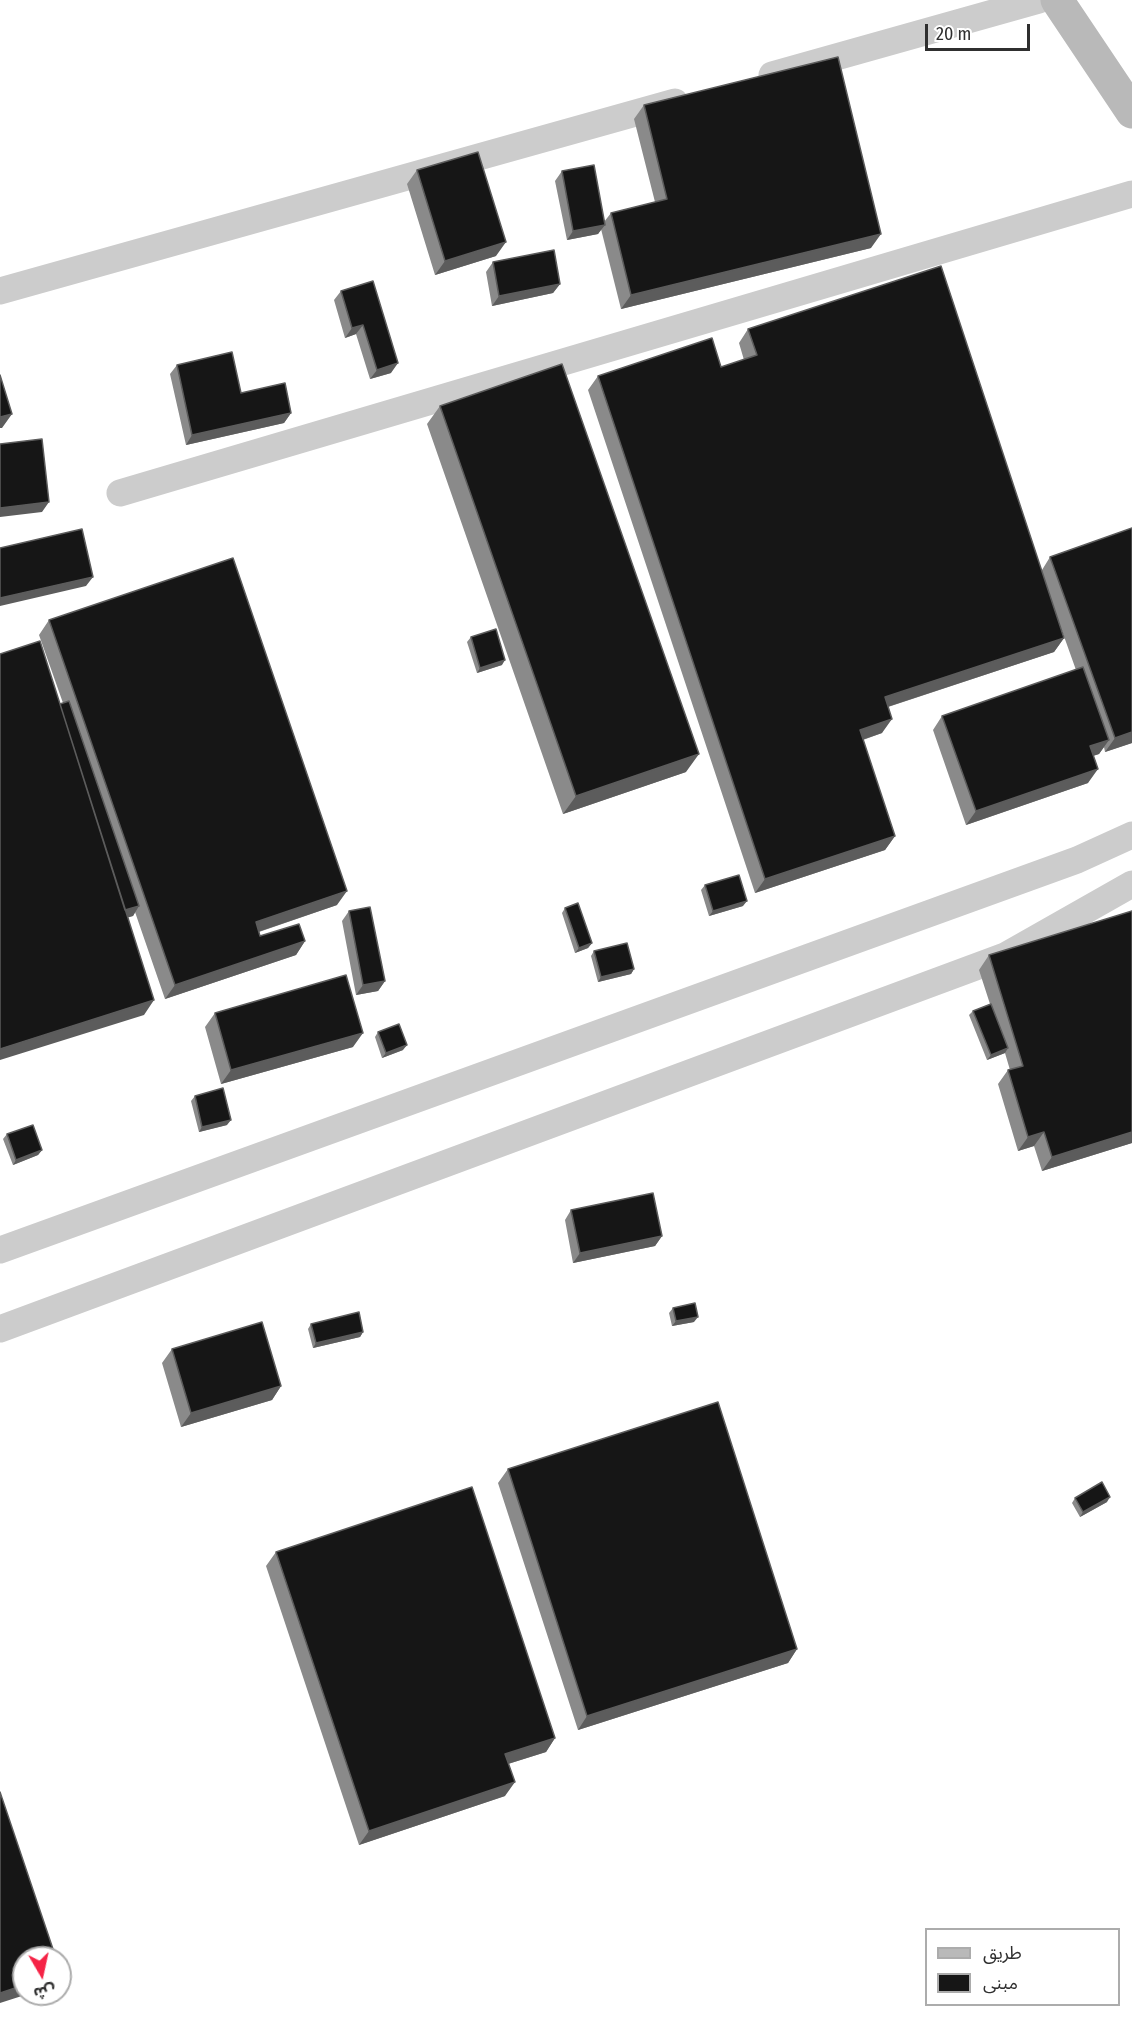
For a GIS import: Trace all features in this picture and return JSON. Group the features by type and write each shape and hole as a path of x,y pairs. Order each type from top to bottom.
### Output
{"main road":[{"path":"1057,0 1132,112"}],"street":[{"path":"752,80 1039,0"},
{"path":"0,291 694,97"},
{"path":"120,493 1132,194"},
{"path":"0,1250 1077,860 1132,835"},
{"path":"0,1329 1005,957 1132,884"}],"building":[{"path":"838,57 881,234 631,295 611,213 667,199 644,105"},
{"path":"478,152 506,242 445,261 417,170"},
{"path":"594,165 605,225 573,231 562,171"},
{"path":"554,250 560,284 499,296 493,262"},
{"path":"941,266 1064,638 885,697 892,719 860,730 895,836 765,879 598,376 712,338 721,367 757,355 748,329"},
{"path":"373,281 398,363 377,370 363,325 352,328 341,291"},
{"path":"232,352 241,393 285,383 291,413 192,435 177,365"},
{"path":"562,364 699,754 576,796 440,406"},
{"path":"0,375 12,414 0,417"},
{"path":"42,439 49,502 0,508 0,444"},
{"path":"1132,528 1132,732 1115,738 1050,557"},
{"path":"82,529 93,577 0,598 0,548"},
{"path":"233,558 347,891 256,922 260,936 299,924 305,941 175,985 49,620"},
{"path":"496,629 505,660 480,668 471,637"},
{"path":"40,641 154,1000 0,1049 0,654"},
{"path":"1083,667 1109,740 1090,746 1098,769 976,811 942,716"},
{"path":"69,701 139,906 125,910 60,704"},
{"path":"739,875 747,901 713,911 705,885"},
{"path":"578,903 592,943 579,948 565,908"},
{"path":"370,907 385,981 363,985 349,911"},
{"path":"1132,911 1132,1132 1052,1157 1044,1132 1028,1137 1008,1070 1023,1066 989,955"},
{"path":"627,943 634,969 601,977 594,951"},
{"path":"346,975 363,1033 231,1070 215,1013"},
{"path":"991,1004 1008,1048 991,1055 973,1011"},
{"path":"399,1024 407,1045 386,1053 378,1032"},
{"path":"223,1088 231,1120 202,1127 195,1096"},
{"path":"33,1125 42,1150 16,1160 7,1134"},
{"path":"653,1193 662,1236 580,1253 571,1210"},
{"path":"695,1303 698,1317 676,1321 673,1308"},
{"path":"359,1312 363,1332 316,1343 311,1324"},
{"path":"262,1322 281,1386 191,1413 172,1349"},
{"path":"718,1402 797,1649 587,1716 508,1469"},
{"path":"1102,1482 1110,1497 1083,1512 1075,1498"},
{"path":"472,1487 555,1738 505,1754 515,1782 369,1831 276,1552"},
{"path":"0,1792 52,1946 12,1946 12,1989 0,1993"}]}
